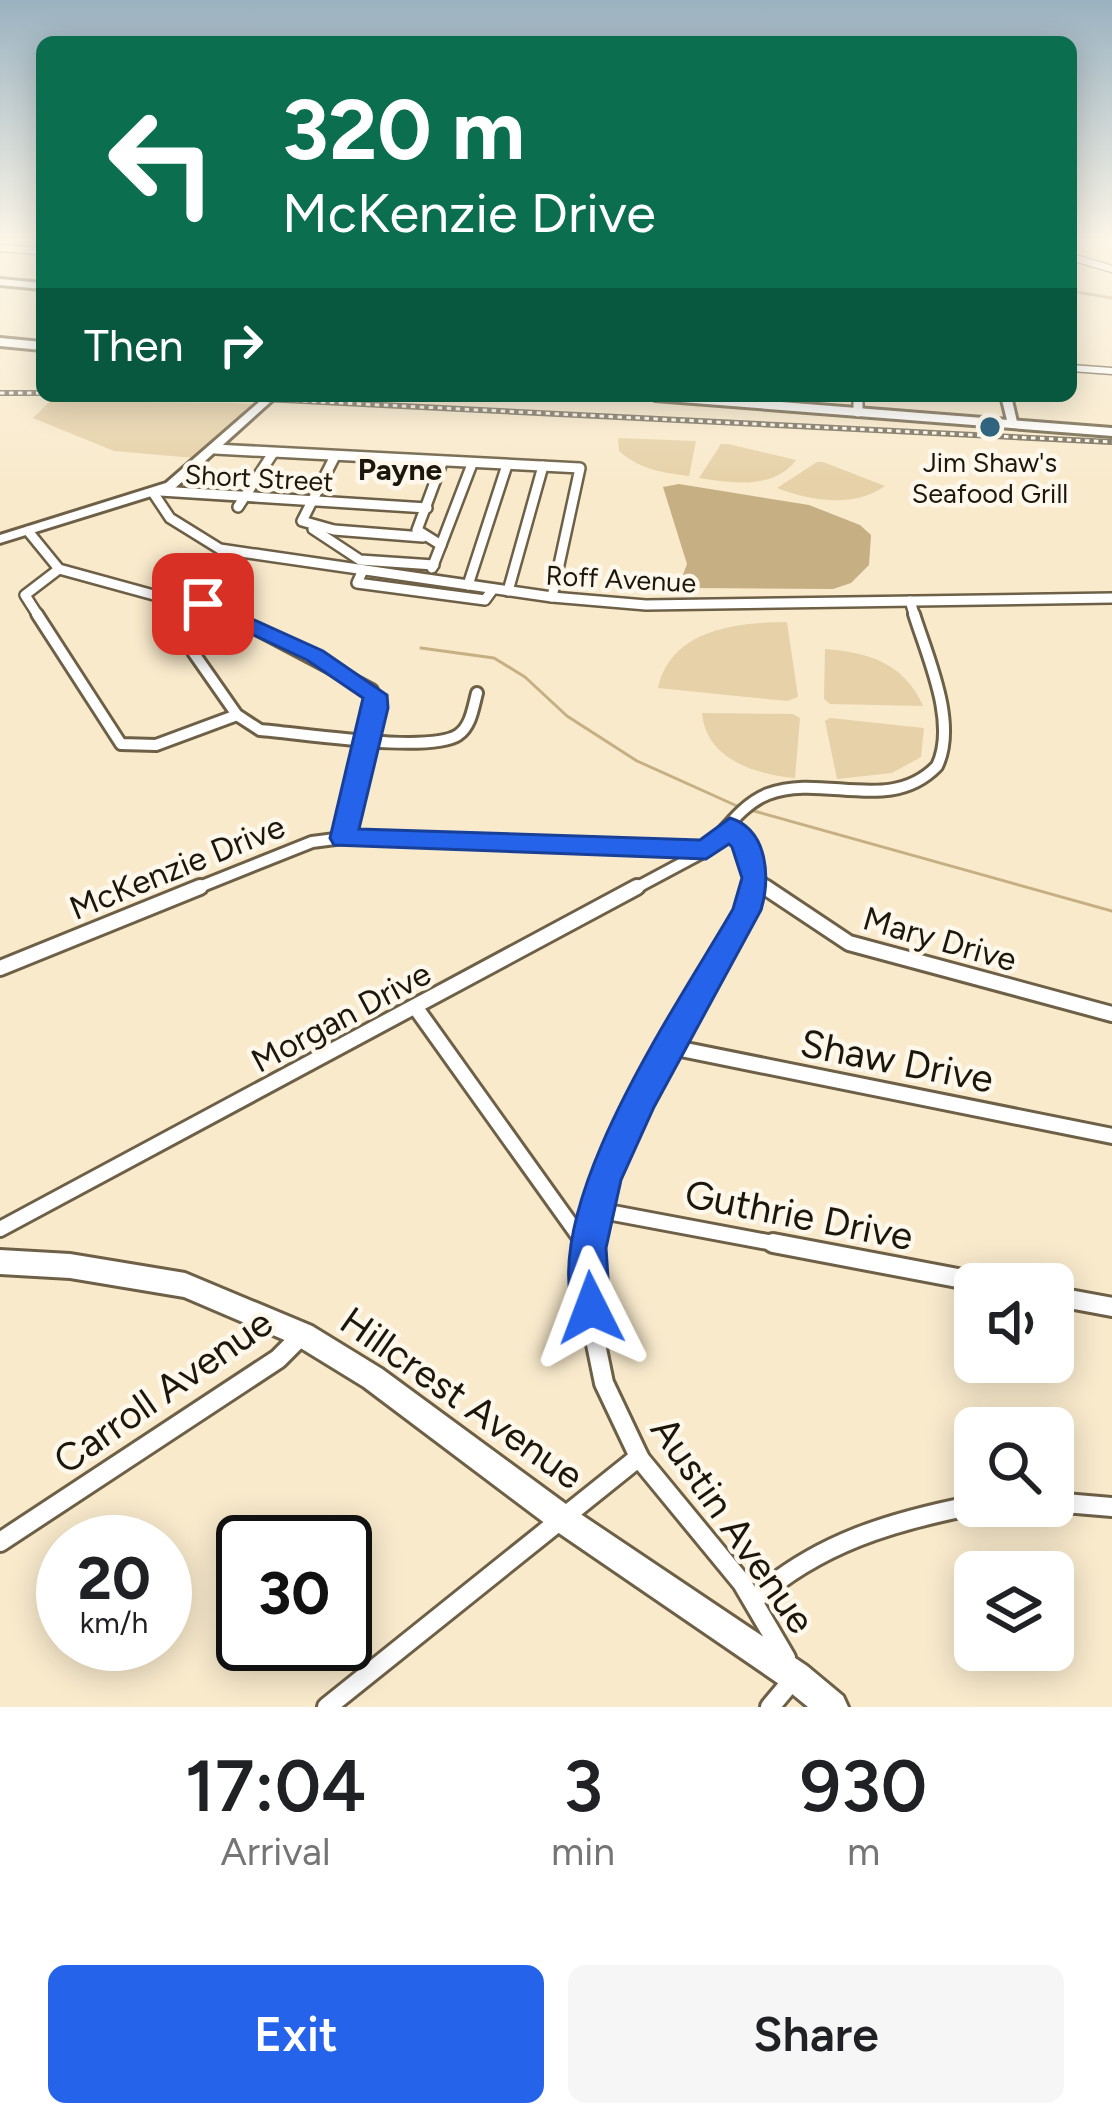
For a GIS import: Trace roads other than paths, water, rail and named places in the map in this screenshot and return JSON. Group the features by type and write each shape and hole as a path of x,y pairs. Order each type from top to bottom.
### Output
{"main road":[{"path":"0,342 36,345"},
{"path":"800,402 1112,431"}],"street":[{"path":"1077,368 1112,371"},
{"path":"0,539 157,492 188,475 266,402"},
{"path":"1008,402 1014,424"},
{"path":"215,449 580,468 552,597"},
{"path":"242,502 273,454"},
{"path":"302,521 334,458"},
{"path":"441,545 417,530 442,463"},
{"path":"428,579 472,464"},
{"path":"468,585 507,465"},
{"path":"508,591 543,466"},
{"name":"Short Street","path":"157,492 242,502 427,508"},
{"name":"Roff Avenue","path":"157,492 166,514 220,549 552,597 663,605 1112,598"},
{"path":"302,521 334,530 423,536"},
{"path":"302,521 360,560 434,565"},
{"path":"28,531 59,569 203,604 239,618 372,690 376,708 344,838"},
{"path":"59,569 25,595 121,744 156,745 237,715"},
{"path":"363,570 357,583 485,600 493,589"},
{"path":"706,850 747,806 775,791 888,790 918,780 936,766 943,745 936,700 910,601"},
{"path":"239,618 197,644 193,652 237,715 273,734 426,744 454,738 470,723 477,693"},
{"name":"Mary Drive","path":"730,828 744,843 756,878 811,922 850,943 1112,1014"},
{"name":"McKenzie Drive","path":"0,968 272,854 312,842 344,838 706,850"},
{"name":"Morgan Drive","path":"0,1228 706,850"},
{"name":"Austin Avenue","path":"756,878 747,910 622,1138 587,1248 593,1335 620,1419 639,1457 682,1520 754,1600 796,1677"},
{"path":"416,1008 587,1248"},
{"name":"Shaw Drive","path":"671,1047 729,1063 1112,1136"},
{"name":"Guthrie Drive","path":"597,1210 954,1277"},
{"name":"Hillcrest Avenue","path":"0,1262 70,1266 185,1285 303,1334 373,1378 560,1517 796,1677 832,1707"},
{"path":"1074,1300 1112,1307"},
{"name":"Carroll Avenue","path":"0,1542 278,1359 303,1334"},
{"path":"327,1707 639,1457"},
{"path":"1074,1504 1112,1507"},
{"path":"754,1600 779,1575 842,1541 895,1522 954,1509"},
{"path":"770,1707 796,1677"}],"waterway":[{"path":"421,648 494,658 525,677 567,716 637,761 737,806"},
{"path":"754,811 1112,911"}],"railway":[{"path":"0,393 36,393"},
{"path":"322,402 1112,442"}],"place":[{"name":"Jim Shaw's Seafood Grill","path":"990,427"}],"district":[{"name":"Payne","path":"400,469"}]}
